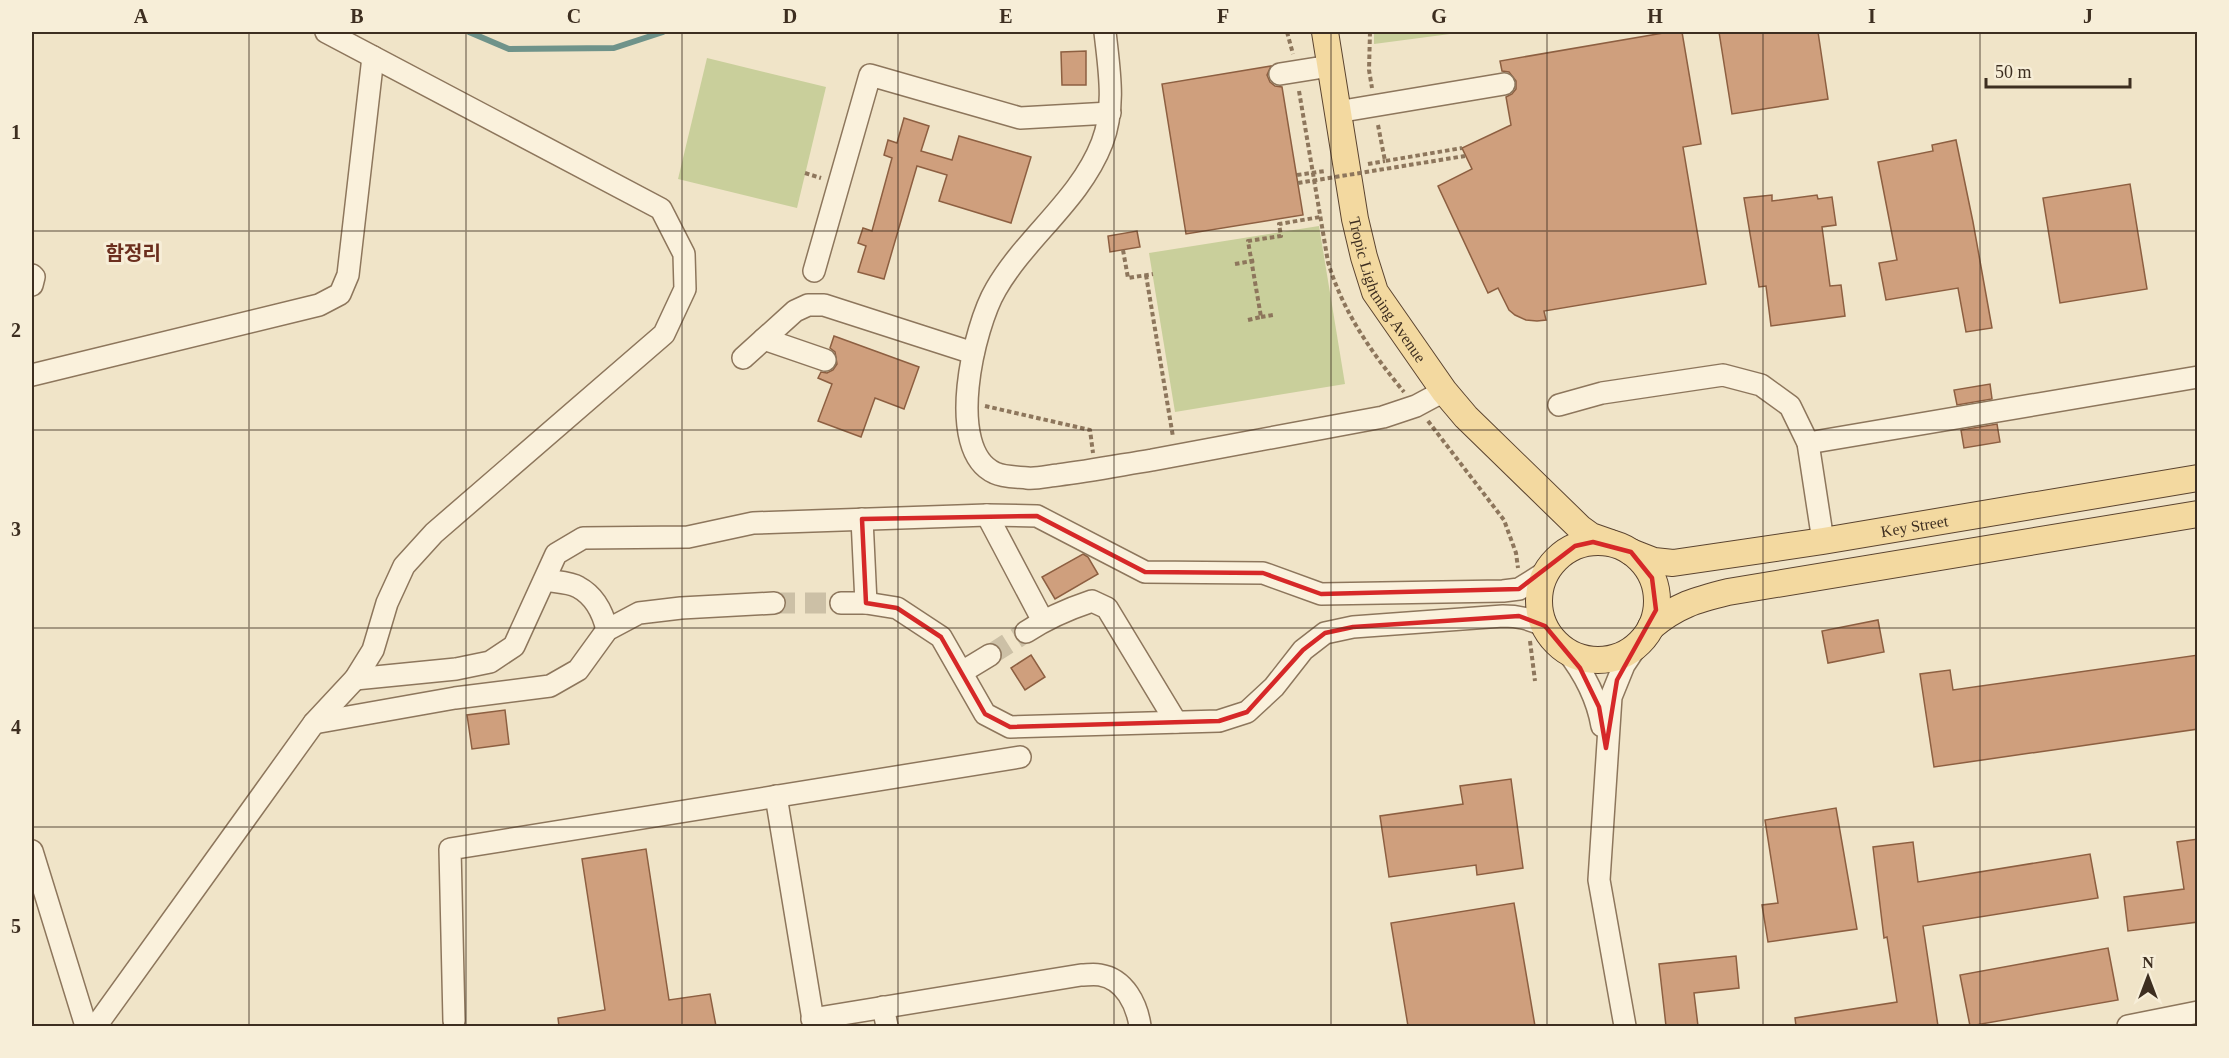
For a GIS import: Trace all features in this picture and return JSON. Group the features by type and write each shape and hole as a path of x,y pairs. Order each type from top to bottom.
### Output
{"main road":[{"name":"Tropic Lightning Avenue","path":"1325,32 1355,219 1375,292 1444,391 1466,417 1580,528 1591,536 1621,548"},
{"name":"Key Street","path":"1621,548 1654,561 1672,563 1824,541 2198,478"},
{"path":"1551,498 1562,518 1564,538 1540,590 1539,609 1545,626 1554,640 1566,651 1584,658 1603,659 1622,655 1668,612 1690,602 1728,592 2198,514"},
{"path":"1553,564 1575,546 1593,542 1621,548 1644,563 1657,594 1656,610 1645,635"}],"street":[{"path":"96,1026 314,723 355,680 373,650 387,603 404,566 434,533 664,334 686,289 684,254 661,209 326,32"},
{"path":"1106,32 1111,96 1110,113 1102,143 1082,182 1009,267 987,305 973,353 966,425 971,442 982,462 996,474 1029,478 1094,470 1383,417 1416,406 1444,391"},
{"path":"32,375 319,305 340,294 348,275 373,57"},
{"path":"1280,74 1330,66"},
{"path":"814,271 870,75 1020,118 1110,113"},
{"path":"1337,112 1504,84"},
{"path":"32,274 34,277 32,285"},
{"path":"743,358 795,311 808,305 824,305 973,353"},
{"path":"764,339 825,360"},
{"path":"1559,405 1602,393 1723,375 1761,385 1790,406 1808,443 1824,541"},
{"path":"1808,443 2198,377"},
{"path":"355,680 456,669 490,662 514,646 556,554 583,538 688,537 753,523 987,515 1037,516 1145,572 1263,573 1321,594 1519,589 1553,564"},
{"path":"987,515 1034,627 1072,608 1092,602 1107,608 1176,722"},
{"path":"862,519 866,603"},
{"path":"545,580 578,586 594,601 604,615 607,630"},
{"path":"314,723 455,698 550,686 578,670 607,630 639,613 681,608 774,603"},
{"path":"841,603 866,603 897,608 941,637 985,714 1010,727 1219,721 1246,712 1274,687 1303,650 1325,633 1353,627 1503,616 1527,618 1545,626"},
{"path":"1625,1026 1599,880 1611,697 1624,665 1645,635"},
{"path":"1566,651 1587,678 1599,707 1606,748"},
{"path":"962,672 990,655"},
{"path":"450,1024 450,849 1020,757"},
{"path":"776,796 813,1023 885,1017 1081,975 1102,975 1118,983 1131,998 1138,1013 1140,1026"},
{"path":"32,851 86,1026"},
{"path":"2128,1026 2198,1012"}],"path":[{"path":"1298,183 1465,156"},
{"path":"1261,317 1254,261 1248,241 1281,236 1279,221 1320,217"},
{"path":"1123,250 1128,279 1153,274"},
{"path":"1235,264 1254,261"},
{"path":"1146,275 1176,455"},
{"path":"1248,320 1273,315"},
{"path":"967,401 1090,430 1094,470"}],"highlighted area":[{"path":"1037,516 1145,572 1263,573 1321,594 1519,589 1575,546 1593,542 1631,552 1652,578 1656,610 1617,680 1606,748 1599,707 1580,668 1545,626 1519,616 1353,627 1325,633 1303,650 1247,712 1219,721 1010,727 985,714 941,637 897,608 866,603 862,519"}],"green space":[{"path":"1374,32 1465,32 1374,44"},
{"path":"707,58 826,87 797,208 678,179"},
{"path":"1319,226 1345,384 1175,412 1149,253"}],"building":[{"path":"1669,32 1682,32 1701,144 1683,147 1706,284 1544,311 1546,320 1526,320 1515,315 1509,310 1498,288 1488,293 1438,186 1472,169 1462,148 1511,125 1506,97 1516,89 1516,81 1509,72 1502,71 1500,61"},
{"path":"1719,32 1818,32 1828,99 1732,114"},
{"path":"1086,51 1086,85 1062,85 1061,52"},
{"path":"1271,66 1267,75 1270,82 1282,87 1303,215 1186,234 1162,84"},
{"path":"904,118 929,126 921,151 952,160 959,136 1031,157 1011,223 939,201 947,175 917,166 884,279 858,272 866,246 858,243 863,228 872,231 892,158 884,155 888,140 897,143"},
{"path":"1956,140 1992,328 1966,332 1958,288 1886,300 1879,263 1897,260 1878,162 1933,151 1932,145"},
{"path":"2130,184 2147,289 2060,303 2043,198"},
{"path":"1772,195 1772,201 1817,195 1818,199 1832,197 1836,225 1822,227 1830,286 1841,285 1845,316 1771,326 1766,286 1759,287 1744,198"},
{"path":"1137,231 1140,247 1110,252 1108,236"},
{"path":"834,336 919,367 904,409 875,398 861,437 818,421 832,384 818,378 821,372 827,373 833,370 837,364 835,352 830,348"},
{"path":"1990,384 1992,399 1957,405 1954,390"},
{"path":"1997,424 2000,442 1964,448 1961,430"},
{"path":"1083,554 1088,557 1098,574 1055,599 1042,577"},
{"path":"1878,620 1884,652 1828,663 1822,631"},
{"path":"1031,655 1045,677 1025,690 1011,668"},
{"path":"2198,655 2198,729 1934,767 1920,674 1950,670 1953,690"},
{"path":"505,710 509,744 472,749 467,715"},
{"path":"1511,779 1523,868 1477,875 1476,865 1389,877 1380,816 1463,804 1460,786"},
{"path":"1836,808 1857,929 1768,942 1762,905 1778,903 1765,820"},
{"path":"2198,839 2198,922 2128,931 2124,897 2184,889 2177,842"},
{"path":"1913,842 1918,882 2090,854 2098,898 1923,926 1938,1026 1796,1026 1795,1018 1897,1002 1887,937 1884,938 1873,847"},
{"path":"646,849 669,1000 710,994 716,1026 559,1026 558,1018 605,1010 582,859"},
{"path":"1514,903 1535,1026 1408,1026 1391,923"},
{"path":"2108,948 2118,1000 1970,1026 1960,975"},
{"path":"1736,956 1739,988 1694,993 1698,1026 1666,1026 1659,964"}],"waterway":[{"path":"469,32 509,49 614,48 663,32"}],"tunnel":[{"path":"774,603 841,603"},
{"path":"990,655 1026,632"}],"district":[{"name":"함정리","path":"133,253"}]}
